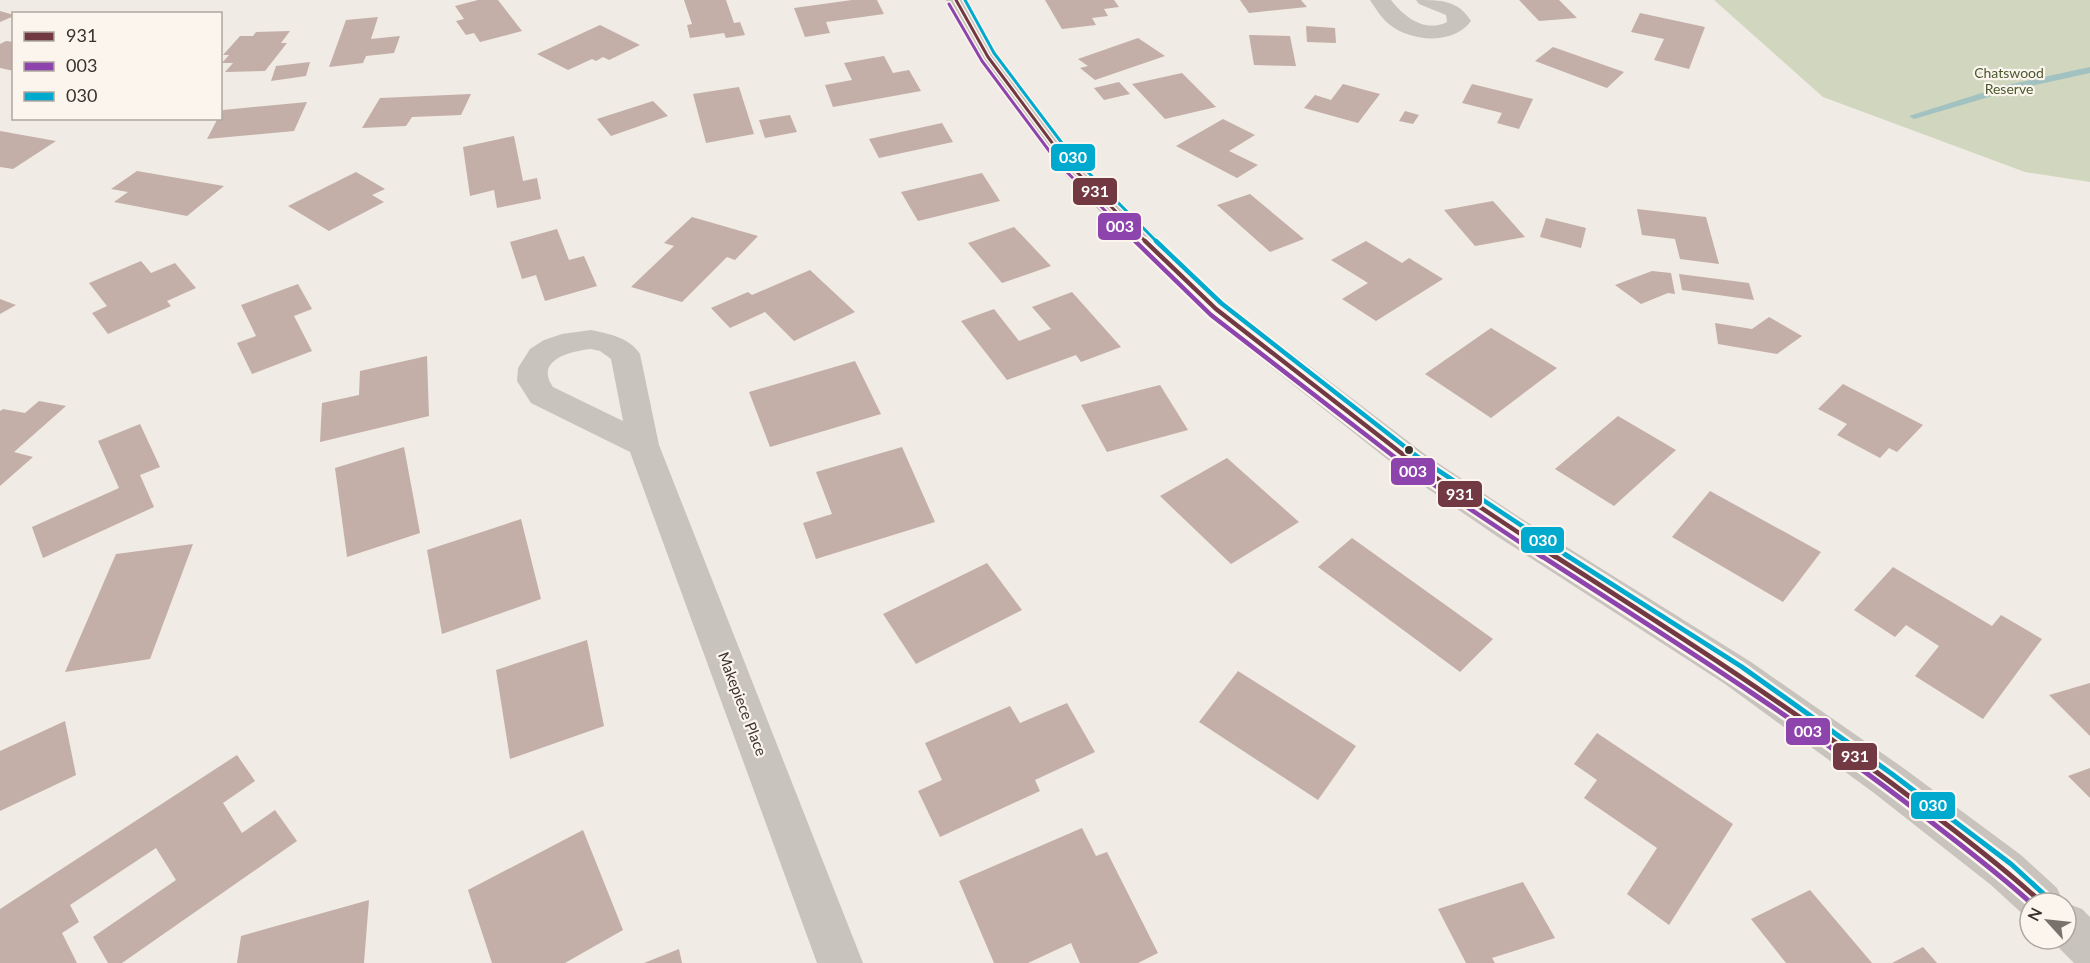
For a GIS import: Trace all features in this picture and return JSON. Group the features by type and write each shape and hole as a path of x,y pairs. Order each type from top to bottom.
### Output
{"street":[{"path":"956,0 988,57 1065,160 1118,215 1216,309 1414,463 1507,526 1738,673 1888,780 1988,856 2028,891"},
{"path":"1380,0 1396,19 1411,27 1441,32 1456,26 1460,21 1455,11 1426,0"},
{"name":"Makepiece Place","path":"643,445 840,963"},
{"path":"2078,936 2090,947"}],"green space":[{"name":"Chatswood Reserve","path":"1714,0 2090,0 2090,182 2025,172 1823,97"}],"building":[{"path":"478,0 498,0 522,31 480,42 474,33 466,35 456,21 464,19 455,6"},
{"path":"684,0 726,0 734,23 740,22 745,35 726,38 724,33 690,38 687,25 692,24"},
{"path":"852,0 877,0 884,14 826,22 830,33 805,37 794,8"},
{"path":"1045,0 1114,0 1119,7 1104,9 1108,16 1092,18 1096,25 1062,29"},
{"path":"1240,0 1301,0 1307,7 1249,13"},
{"path":"1519,0 1559,0 1577,18 1539,21"},
{"path":"0,11 12,14 12,17 0,22"},
{"path":"1640,13 1705,27 1689,69 1654,60 1664,39 1631,32"},
{"path":"378,17 371,39 400,36 394,53 366,56 363,63 329,67 346,20"},
{"path":"600,25 640,45 609,60 603,57 596,61 592,59 568,70 537,54"},
{"path":"1306,26 1335,28 1336,43 1307,42"},
{"path":"290,31 281,43 287,43 265,71 225,72 233,63 222,63 229,55 223,55 240,36 253,36 256,32"},
{"path":"1249,35 1290,36 1296,66 1254,65"},
{"path":"1138,38 1165,56 1095,80 1080,68 1088,66 1078,59"},
{"path":"6,41 12,42 12,71 0,68 0,44"},
{"path":"1553,47 1624,72 1607,88 1535,61"},
{"path":"884,56 893,73 909,70 921,91 833,107 825,85 852,80 844,63"},
{"path":"310,62 306,76 271,81 276,66"},
{"path":"1182,73 1216,107 1165,119 1132,84"},
{"path":"1119,82 1130,94 1104,100 1094,88"},
{"path":"1343,84 1380,94 1358,123 1304,108 1315,95 1331,100"},
{"path":"1472,84 1533,99 1519,129 1497,123 1502,113 1462,103"},
{"path":"739,87 754,134 706,143 693,94"},
{"path":"471,94 461,115 412,117 406,126 362,128 380,98"},
{"path":"653,101 668,116 611,136 597,119"},
{"path":"307,102 294,131 207,139 217,120 222,120 223,110"},
{"path":"1405,111 1419,115 1413,124 1399,121"},
{"path":"790,115 797,132 765,138 759,120"},
{"path":"1223,119 1255,135 1229,151 1258,165 1237,178 1176,146"},
{"path":"942,123 953,142 879,158 869,139"},
{"path":"0,131 56,141 13,169 0,167"},
{"path":"514,136 523,181 537,178 541,199 497,208 494,190 470,196 463,147"},
{"path":"137,171 224,186 187,216 114,202 128,192 111,189"},
{"path":"356,172 385,189 372,195 384,202 329,231 288,206"},
{"path":"982,173 1000,201 918,221 901,192"},
{"path":"1250,194 1304,239 1270,252 1217,205"},
{"path":"1493,201 1525,237 1475,246 1444,210"},
{"path":"1637,209 1706,217 1719,264 1680,259 1675,239 1642,235"},
{"path":"692,217 758,236 735,260 727,257 682,302 631,287 674,246 664,243"},
{"path":"1546,218 1586,228 1581,248 1540,237"},
{"path":"1014,227 1051,266 1002,283 968,243"},
{"path":"557,229 569,260 584,256 597,286 545,301 536,275 522,279 510,242"},
{"path":"1366,241 1402,263 1409,258 1443,279 1376,321 1342,299 1368,283 1331,260"},
{"path":"141,261 151,273 175,263 196,288 167,301 171,306 108,334 92,313 107,306 89,283"},
{"path":"810,270 855,312 794,341 765,312 730,328 711,308 748,292 752,295"},
{"path":"1652,271 1671,273 1675,294 1668,293 1641,304 1615,285"},
{"path":"1679,274 1749,283 1754,300 1682,290"},
{"path":"298,284 312,309 294,316 312,351 252,374 237,343 256,336 241,305"},
{"path":"1072,292 1121,347 1081,362 1076,355 1007,380 961,321 994,309 1019,341 1051,329 1032,307"},
{"path":"0,299 16,305 0,314"},
{"path":"1769,317 1802,336 1777,354 1718,344 1715,323 1752,329"},
{"path":"1491,328 1557,368 1491,418 1425,374"},
{"path":"427,356 429,416 320,442 322,403 359,395 360,371"},
{"path":"855,361 881,414 770,447 749,392"},
{"path":"1843,384 1923,425 1897,452 1889,448 1880,458 1837,435 1847,424 1818,409"},
{"path":"1160,385 1188,430 1107,452 1081,405"},
{"path":"39,401 66,406 14,452 33,457 0,486 0,411 3,409 25,413"},
{"path":"1618,416 1676,450 1614,506 1555,469"},
{"path":"140,424 160,467 140,475 154,507 43,558 32,527 119,488 98,441"},
{"path":"404,447 420,533 347,557 335,468"},
{"path":"902,447 935,522 816,559 803,523 832,514 816,472"},
{"path":"1227,458 1299,522 1231,564 1160,496"},
{"path":"1710,491 1821,552 1783,602 1672,537"},
{"path":"521,519 541,599 442,634 427,550"},
{"path":"1352,538 1493,639 1460,672 1318,567"},
{"path":"193,544 150,659 65,672 116,554"},
{"path":"987,563 1022,610 916,664 883,614"},
{"path":"1893,567 1992,626 2001,615 2042,639 1983,719 1915,676 1939,646 1906,625 1895,637 1854,610"},
{"path":"587,640 604,726 510,759 496,670"},
{"path":"1238,671 1356,746 1318,800 1199,722"},
{"path":"2090,683 2090,736 2049,695"},
{"path":"1067,703 1095,752 1035,780 1040,791 940,837 918,791 942,780 925,743 1010,706 1020,723"},
{"path":"65,721 76,775 0,811 0,751"},
{"path":"1597,733 1733,824 1669,925 1627,894 1657,848 1584,798 1597,780 1574,764"},
{"path":"237,755 255,781 223,803 242,833 275,810 297,841 122,963 108,963 93,937 176,880 156,848 70,905 79,922 62,933 77,963 0,963 0,909"},
{"path":"2090,768 2090,798 2068,776"},
{"path":"1082,828 1096,856 1107,852 1158,953 1138,963 1080,963 1071,943 1028,963 994,963 959,881"},
{"path":"583,830 623,930 565,963 492,963 468,890"},
{"path":"1523,882 1555,938 1492,958 1495,963 1466,963 1438,909"},
{"path":"1810,890 1872,963 1786,963 1751,919"},
{"path":"369,900 364,963 237,963 241,936"},
{"path":"1923,947 1937,963 1892,963"},
{"path":"679,949 682,963 644,963"}],"waterway":[{"path":"1914,116 2011,87 2090,70"}],"transit line":[{"name":"931","path":"956,0 988,57 1065,160 1118,215 1216,309 1414,463 1507,526 1738,673 1888,780 2006,870 2029,891"},
{"name":"030","path":"965,0 994,53 1071,155 1123,210 1221,303 1418,457 1511,520 1742,667 1892,774 2011,864 2040,891"},
{"name":"003","path":"949,4 982,61 1059,164 1211,315 1410,469 1503,532 1734,679 1884,786 2018,891"}]}
